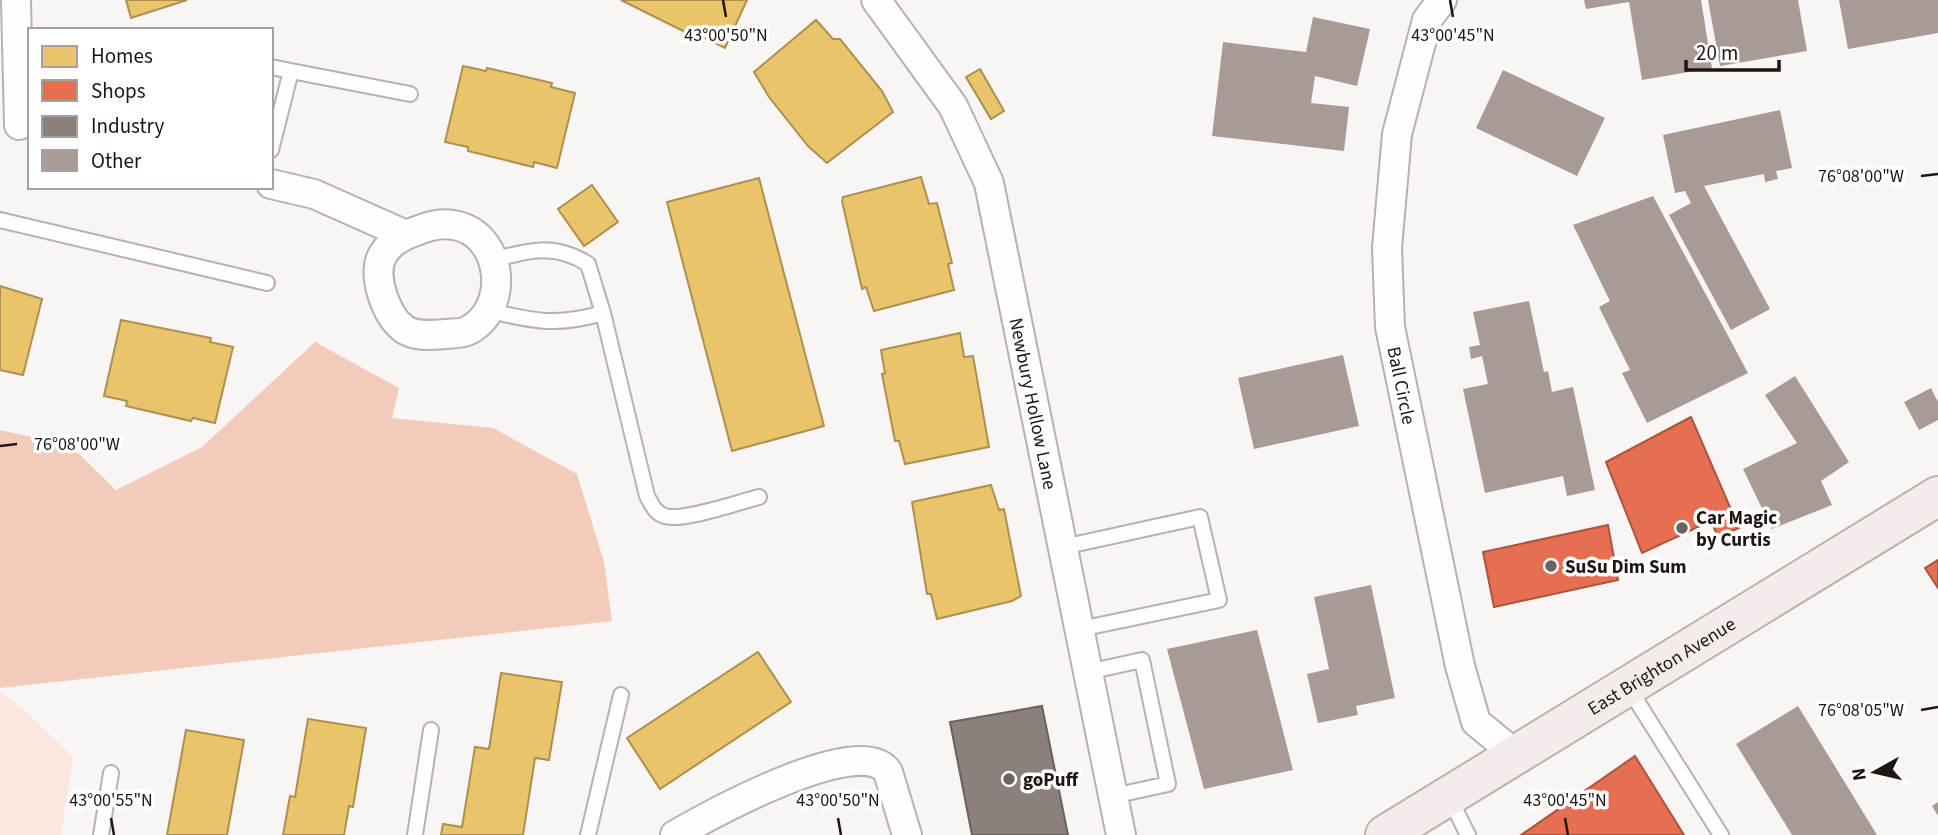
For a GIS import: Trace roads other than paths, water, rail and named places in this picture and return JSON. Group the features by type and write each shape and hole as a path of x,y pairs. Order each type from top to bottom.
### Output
{"main road":[{"name":"East Brighton Avenue","path":"1385,835 1938,496"}],"street":[{"path":"16,0 16,125"},
{"name":"Newbury Hollow Lane","path":"876,0 953,106 989,183 1121,835"},
{"name":"Ball Circle","path":"1442,0 1427,20 1397,134 1387,248 1390,327 1460,666 1476,722 1515,754"},
{"path":"273,184 314,194 406,234"},
{"path":"453,225 476,233 493,260 497,289 491,312 466,331 426,336 405,330 389,314 380,284 381,258 393,241 406,234 430,226 453,225"},
{"path":"675,835 721,809 820,767 868,760 884,766 888,772 907,835"}],"lane":[{"path":"273,67 410,94"},
{"path":"273,142 291,71"},
{"path":"0,220 267,282"},
{"path":"493,260 551,248 575,256 587,264 603,313 648,496 654,510 667,517 683,516 759,497"},
{"path":"491,312 531,321 570,323 603,313"},
{"path":"1063,547 1200,517 1219,600 1080,629"},
{"path":"1088,672 1142,660 1168,784 1113,796"},
{"path":"1627,686 1721,835"},
{"path":"588,835 621,695"},
{"path":"415,835 431,730"},
{"path":"101,835 111,774"},
{"path":"1448,796 1468,835"}],"place":[{"name":"Car Magic by Curtis","path":"1682,528"},
{"name":"SuSu Dim Sum","path":"1551,566"},
{"name":"goPuff","path":"1009,779"}]}
